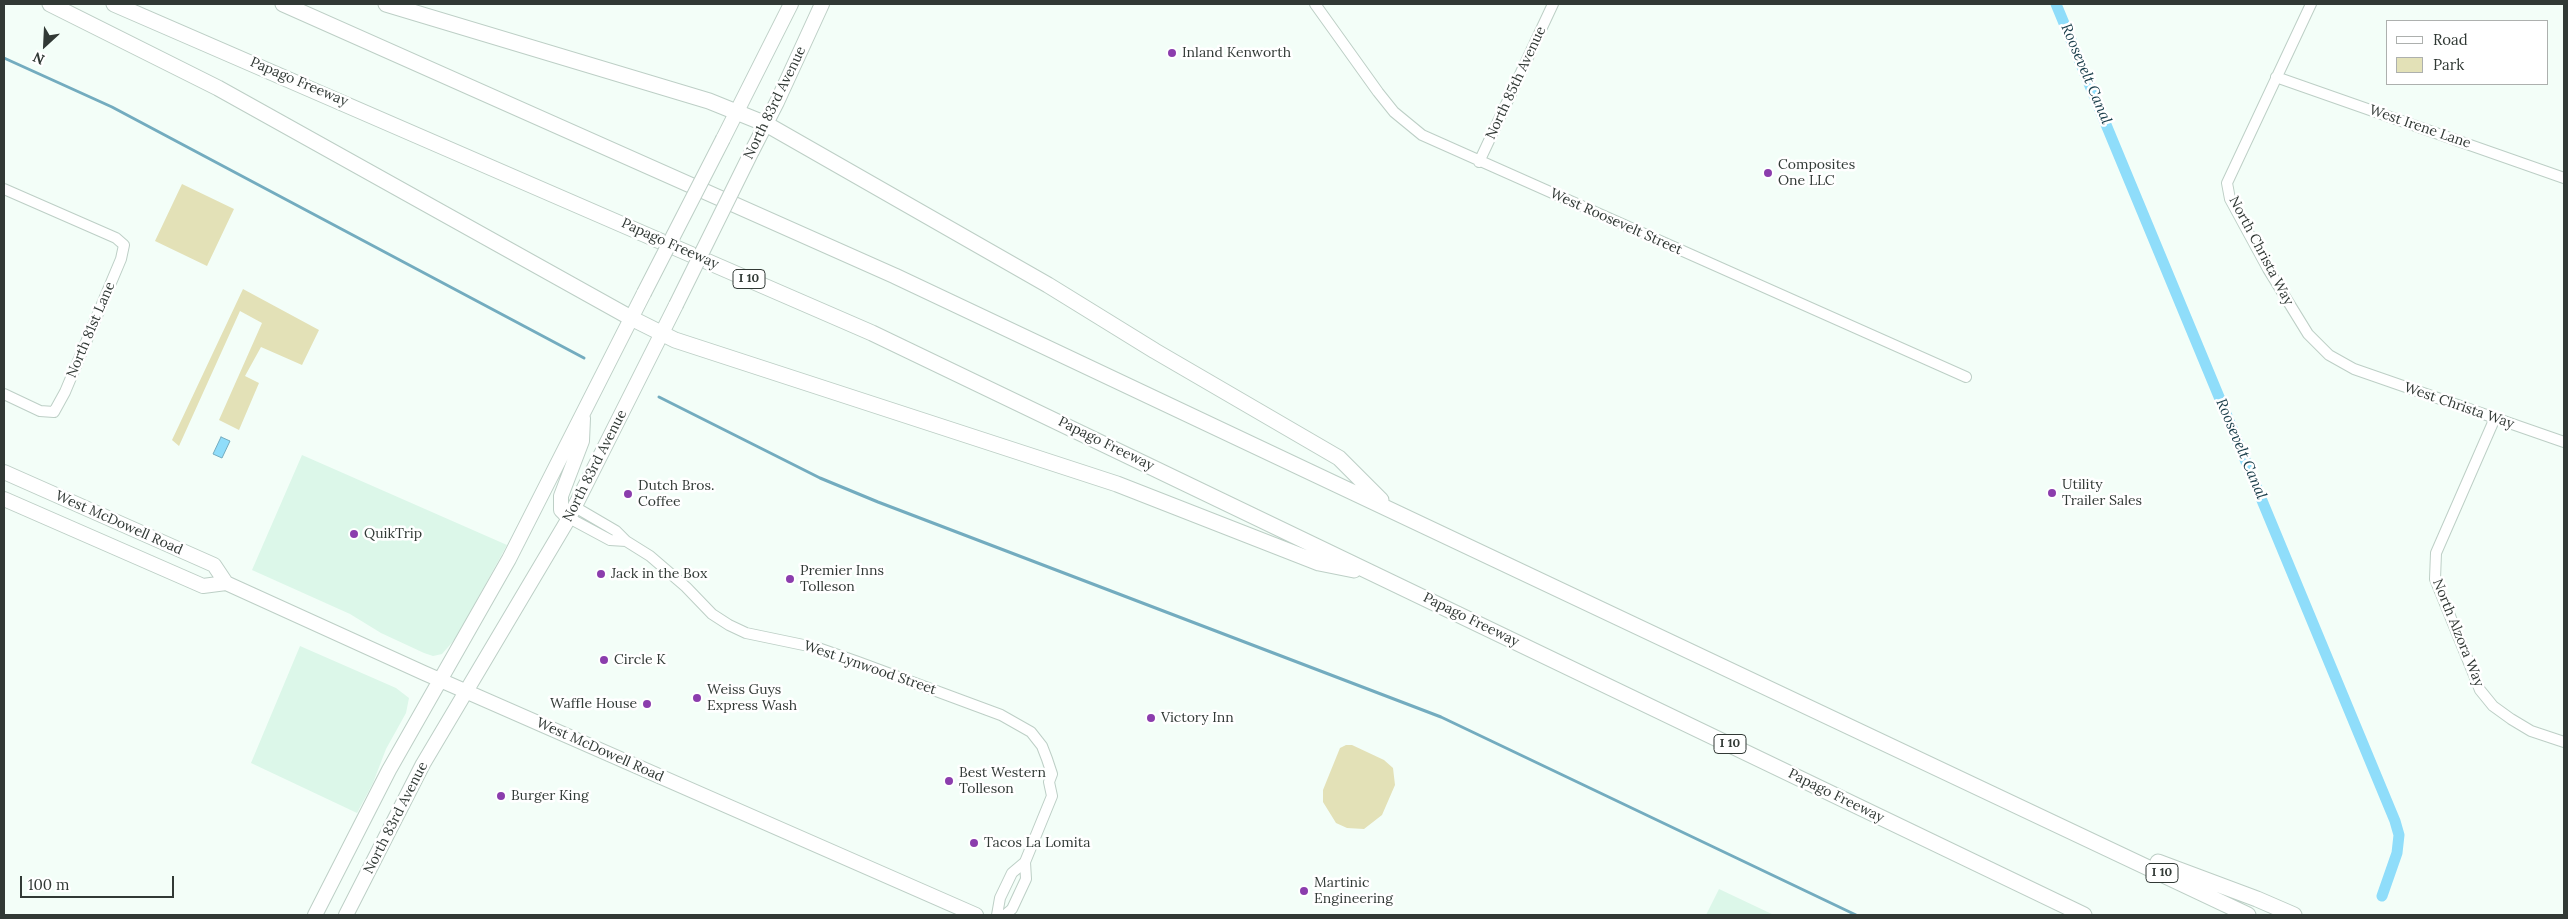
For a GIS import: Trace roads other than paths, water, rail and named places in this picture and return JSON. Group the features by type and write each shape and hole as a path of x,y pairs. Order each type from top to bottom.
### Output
{"highway":[{"path":"50,4 218,88 631,318 676,340 1118,484 1319,563 1375,574"},
{"name":"Papago Freeway","path":"114,4 872,333 2084,915"},
{"name":"I 10","path":"283,4 895,276 1390,508 2248,915"},
{"path":"386,4 738,111 766,124 1048,285 1155,351 1340,458 1390,508"},
{"path":"2075,832 2256,898 2294,915"}],"main road":[{"name":"North 83rd Avenue","path":"316,915 372,802 509,559 791,4"},
{"name":"North 83rd Avenue","path":"346,915 404,799 572,512 766,124 822,4"},
{"path":"572,512 562,510 561,496 582,442 583,415"},
{"name":"West McDowell Road","path":"4,472 214,565 226,582 440,680 976,915"},
{"name":"West McDowell Road","path":"4,499 203,586 226,582"}],"street":[{"name":"West Roosevelt Street","path":"1315,4 1364,74 1394,112 1422,135 1966,377"},
{"name":"North 85th Avenue","path":"1480,162 1552,4"},
{"name":"North Christa Way","path":"2311,4 2227,183 2230,200 2268,269 2308,334 2329,355 2354,369"},
{"name":"West Irene Lane","path":"2276,77 2564,178"},
{"name":"North 81st Lane","path":"4,189 111,236 124,245 121,259 66,392 54,412 40,411 4,394"},
{"name":"West Christa Way","path":"2354,369 2564,442"},
{"name":"North Alzora Way","path":"2495,418 2436,553 2435,579 2480,690 2493,706 2531,731 2564,742"},
{"name":"West Lynwood Street","path":"572,512 610,540 626,541 663,566 703,606 729,625 746,633 835,654 1001,715 1031,732 1042,746 1052,774 1049,782 1052,796 1024,862"},
{"path":"997,915 999,903 1012,873 1024,862"},
{"path":"1005,915 1012,909 1026,879 1024,862"}],"water":[{"path":"221,437 230,441 222,458 213,454"}],"waterway":[{"name":"Roosevelt Canal","path":"2056,4 2395,821 2399,835 2397,853 2382,896"},
{"path":"4,58 112,107 584,358"},
{"path":"659,397 820,478 878,502 1441,717 1856,915"}],"place":[{"name":"Inland Kenworth","path":"1172,53"},
{"name":"Composites One LLC","path":"1768,173"},
{"name":"Utility Trailer Sales","path":"2052,493"},
{"name":"Dutch Bros. Coffee","path":"628,494"},
{"name":"QuikTrip","path":"354,534"},
{"name":"Jack in the Box","path":"601,574"},
{"name":"Premier Inns Tolleson","path":"790,579"},
{"name":"Circle K","path":"604,660"},
{"name":"Weiss Guys Express Wash","path":"697,698"},
{"name":"Waffle House","path":"647,704"},
{"name":"Victory Inn","path":"1151,718"},
{"name":"Best Western Tolleson","path":"949,781"},
{"name":"Burger King","path":"501,796"},
{"name":"Tacos La Lomita","path":"974,843"},
{"name":"Martinic Engineering","path":"1304,891"}]}
